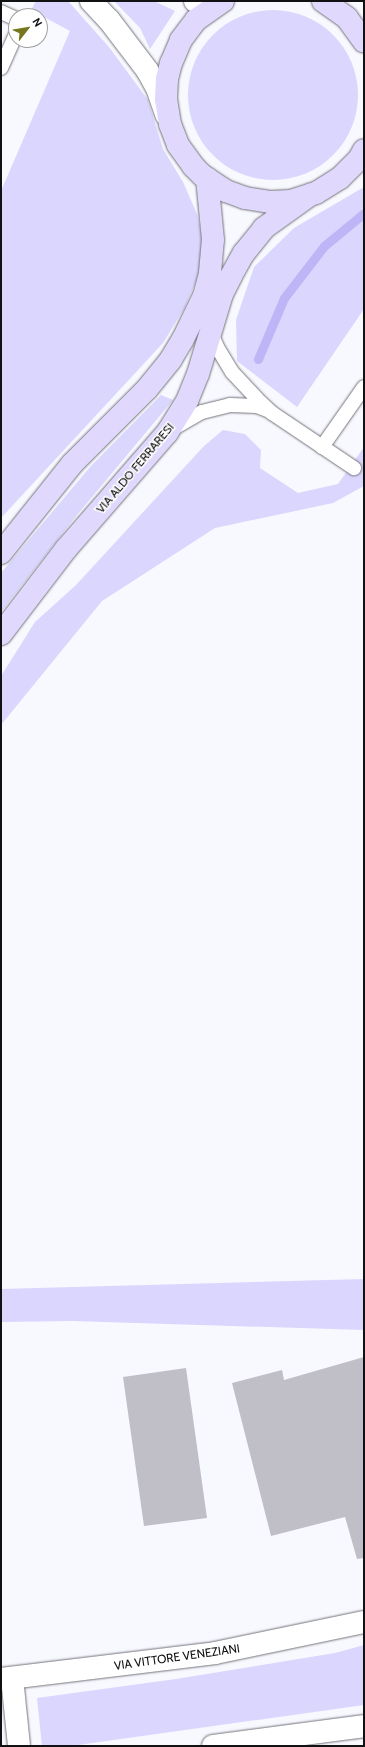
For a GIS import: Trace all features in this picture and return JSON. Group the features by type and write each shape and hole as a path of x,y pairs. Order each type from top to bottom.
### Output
{"main road":[{"path":"323,1 347,18 364,41"},
{"name":"VIA ALDO FERRARESI","path":"220,2 196,20 181,40 171,63 167,79 166,99 170,124 178,145 193,166 207,178 226,191 244,198 271,202 291,201 310,195"},
{"name":"VIA ALDO FERRARESI","path":"340,178 359,159 364,150"},
{"name":"VIA ALDO FERRARESI","path":"1,634 66,549 167,433 187,401 212,333 222,294 244,254 264,228 310,195 340,178 364,159"},
{"path":"1,553 72,464 147,389 171,359 186,332 204,296 210,273 213,240 207,178"}],"street":[{"path":"91,1 109,20 147,70 157,88 170,124"},
{"path":"195,1 220,2"},
{"name":"VIA VITTORE VENEZIANI","path":"19,1746 6,1678 215,1654 364,1622"},
{"path":"213,1746 364,1726"}],"lane":[{"path":"1,68 10,48"},
{"path":"212,333 217,347 232,372 243,385 272,413"},
{"path":"322,447 364,387"},
{"path":"167,433 187,419 202,412 230,405 257,406 272,413 354,468"}],"shaded area":[{"path":"36,1 68,1 109,47 148,100 163,149 183,182 197,214 203,239 198,276 185,307 163,343 1,518 1,191 70,31 48,19 48,8 32,8"},
{"path":"114,1 154,1 175,11 150,49 140,28"},
{"path":"265,10 281,10 306,16 327,29 339,41 352,62 355,70 358,95 357,112 352,128 339,149 327,161 306,174 298,177 281,180 265,180 240,174 219,161 207,149 194,128 191,120 188,103 188,87 194,62 207,41 219,29 240,16 248,13"},
{"path":"364,187 364,309 297,407 237,361 236,320 254,267 294,228"},
{"path":"161,395 173,400 77,515 1,612 1,573 90,467"},
{"path":"223,430 245,434 261,450 260,468 298,493 338,484 364,447 364,486 333,503 215,528 102,601 1,725 1,676 35,622 76,585 204,446"},
{"path":"364,1279 364,1330 72,1321 1,1322 1,1289"},
{"path":"364,1645 364,1705 71,1746 42,1746 37,1698 176,1679 335,1653"}],"building":[{"path":"364,1357 364,1558 357,1559 345,1517 271,1536 232,1383 282,1370 284,1380"},
{"path":"186,1368 207,1518 144,1526 123,1377"}],"waterway":[{"path":"258,359 284,298 324,246 364,213"}]}
